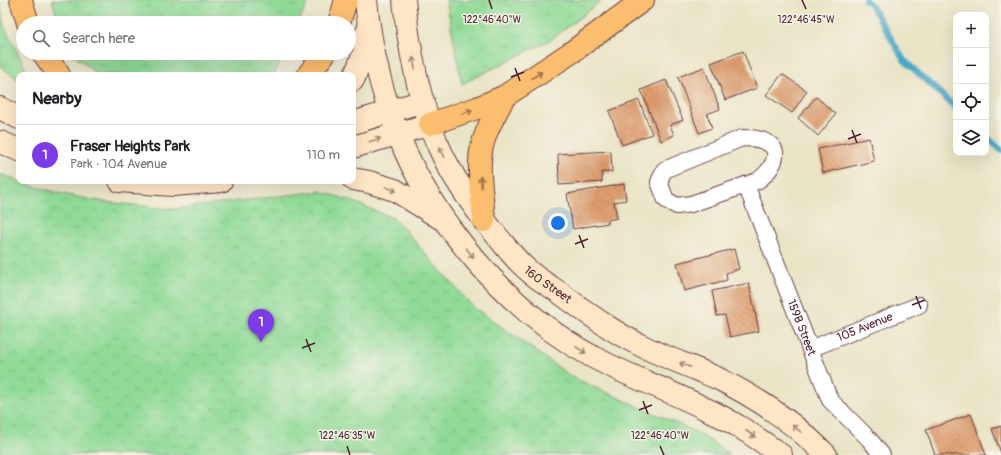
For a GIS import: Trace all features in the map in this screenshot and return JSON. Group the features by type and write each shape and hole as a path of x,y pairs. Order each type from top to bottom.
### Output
{"highway":[{"path":"21,0 26,16"},
{"path":"341,16 346,0"},
{"path":"430,124 477,108 504,96 572,52 643,0"},
{"path":"48,60 57,72"},
{"path":"310,72 320,60"},
{"path":"484,221 480,162 481,152 491,122 504,96"}],"street":[{"name":"160 Street","path":"404,0 414,64 423,101 437,144 455,178 484,221 519,262 529,272 596,320 640,346 718,379 753,397 799,430 826,455"},
{"path":"356,72 364,52 367,10"},
{"path":"367,10 374,56 398,133 424,187 446,222 478,264 504,291 570,343 626,374 724,418 782,455"},
{"path":"356,123 423,101"},
{"path":"0,108 16,116"},
{"path":"356,146 430,124"},
{"path":"742,138 756,138 768,142 775,151 775,161 765,176 746,185 691,204 677,206 666,200 659,182 664,170 742,138"},
{"path":"0,142 16,149"},
{"path":"356,179 394,190 446,222"},
{"path":"160,184 185,184"},
{"name":"159B Street","path":"746,185 830,400 882,455"},
{"name":"105 Avenue","path":"810,349 919,305"}],"green space":[{"path":"52,0 307,0 306,7 302,16 57,16"},
{"path":"446,0 602,0 552,39 462,84"},
{"path":"0,4 4,26 16,50 16,60 21,60 27,72 16,72 16,78 0,66"},
{"path":"80,60 281,60 275,72 94,72"},
{"path":"0,174 16,180 16,184 26,184 67,195 105,202 173,209 320,191 349,200 395,219 472,306 572,377 698,433 731,455 0,455"}],"building":[{"path":"743,51 757,88 725,100 711,63"},
{"path":"704,67 720,109 707,114 712,128 699,133 678,77"},
{"path":"782,74 807,91 792,113 766,95"},
{"path":"666,80 683,120 670,125 674,135 661,141 641,90"},
{"path":"816,97 836,114 818,136 798,118"},
{"path":"639,100 652,134 622,145 609,111"},
{"path":"869,138 874,161 823,173 818,149"},
{"path":"611,151 612,172 602,172 602,182 559,185 558,154"},
{"path":"624,184 626,200 614,202 617,218 608,220 608,223 573,229 567,194"},
{"path":"734,249 739,269 726,273 727,280 684,291 677,263"},
{"path":"749,283 759,331 730,337 725,315 717,316 712,291"},
{"path":"971,414 986,455 935,455 926,430"},
{"path":"1001,426 1001,453 992,429"}],"waterway":[{"path":"865,0 871,5 904,60 953,105"},
{"path":"989,139 1001,150"}],"place":[{"name":"Fraser Heights Park","path":"261,342"}]}
